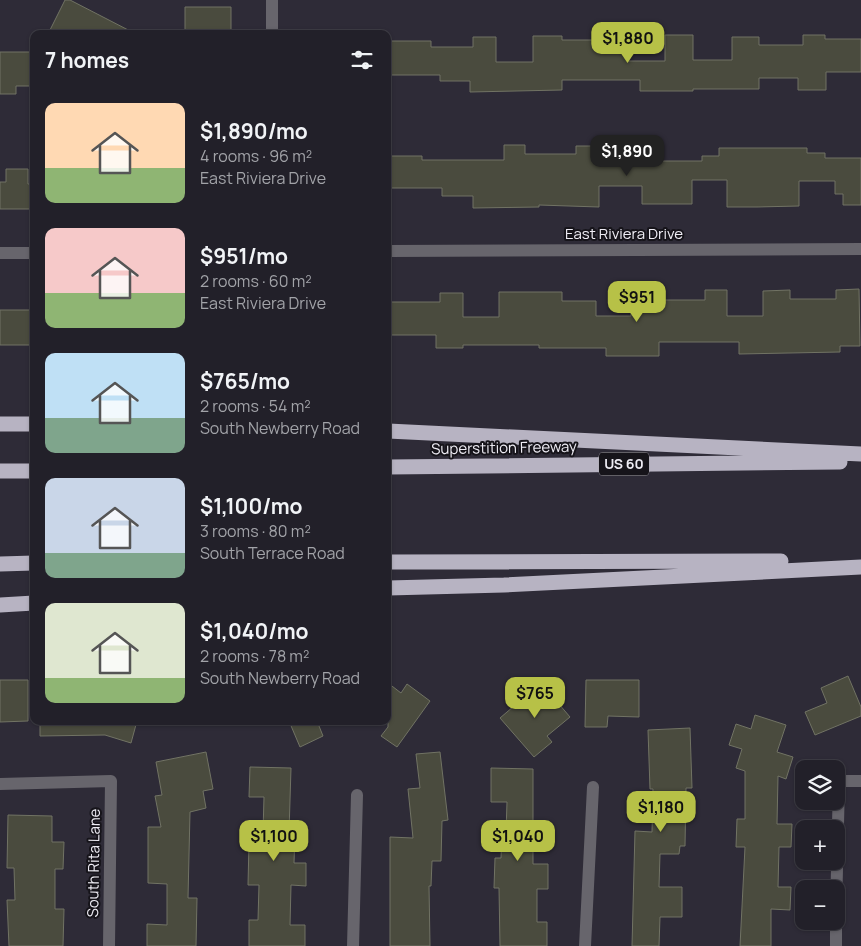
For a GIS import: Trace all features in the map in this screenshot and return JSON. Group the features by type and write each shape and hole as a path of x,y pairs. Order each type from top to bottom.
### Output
{"highway":[{"path":"0,424 30,424"},
{"path":"391,431 861,454"},
{"name":"Superstition Freeway","path":"391,467 861,462"},
{"path":"0,471 30,471"},
{"path":"391,562 861,561"},
{"path":"0,564 30,564"},
{"path":"391,588 504,585 861,566"},
{"path":"0,605 30,603"}],"street":[{"path":"272,0 272,30"},
{"name":"East Riviera Drive","path":"391,251 861,249"},
{"path":"0,253 30,253"},
{"name":"South Rita Lane","path":"0,784 111,781 109,946"},
{"path":"837,880 839,781 861,781"},
{"path":"585,946 593,787"},
{"path":"353,946 357,795"},
{"path":"836,930 836,946"}],"building":[{"path":"65,0 70,0 128,30 50,30"},
{"path":"185,7 231,7 231,30 185,30"},
{"path":"665,35 693,35 693,60 732,60 732,37 759,37 759,45 803,45 803,35 825,35 825,39 861,39 861,72 826,72 826,90 798,90 798,78 759,78 759,89 640,91 640,80 562,80 562,90 470,92 470,81 440,81 440,75 391,75 391,41 431,41 431,47 473,47 473,37 496,37 496,62 533,62 533,36 562,36 562,40 627,40 627,61 665,61"},
{"path":"0,52 30,52 30,86 16,86 16,94 0,94"},
{"path":"504,145 525,145 525,154 576,154 576,146 628,146 628,161 702,161 702,156 719,156 719,148 807,148 807,153 825,153 825,158 861,158 861,205 843,205 843,194 835,194 835,181 799,181 799,206 757,207 727,207 727,180 692,180 692,204 642,204 642,186 599,186 599,207 539,205 539,207 473,208 473,196 442,196 442,188 391,188 391,156 422,156 422,160 504,160"},
{"path":"6,169 28,169 30,209 0,209 0,182 6,182"},
{"path":"859,289 860,346 840,346 840,352 739,354 739,342 659,342 659,356 606,356 606,348 539,348 539,345 463,345 463,348 436,348 436,335 391,335 391,302 440,302 440,293 463,293 463,317 499,317 499,292 562,292 562,301 596,301 596,316 631,316 631,291 659,291 659,300 705,300 705,290 727,290 727,316 763,316 763,291 790,290 790,299 836,299 836,290"},
{"path":"0,310 30,310 30,345 0,345"},
{"path":"848,676 861,707 861,716 815,735 805,712 827,703 821,688"},
{"path":"0,680 28,680 28,721 0,722"},
{"path":"586,680 639,680 639,717 608,716 607,727 585,727"},
{"path":"541,683 570,717 547,736 552,742 534,757 500,718"},
{"path":"407,684 430,701 397,747 381,736 388,725 391,725 391,685 401,693"},
{"path":"755,715 786,725 777,752 793,757 786,779 778,776 777,824 792,824 791,847 779,847 778,887 791,887 790,910 771,909 771,946 740,946 745,847 736,847 737,819 745,819 745,771 736,768 742,749 729,745 736,724 751,729"},
{"path":"40,725 136,725 131,743 105,735 40,736"},
{"path":"291,725 319,725 323,736 300,747"},
{"path":"690,728 692,788 686,788 685,846 680,846 679,854 660,854 659,887 682,887 682,917 660,917 659,946 632,946 635,831 652,832 653,789 650,789 648,730"},
{"path":"206,752 213,789 203,791 206,808 190,812 188,898 197,898 196,946 147,946 147,924 167,925 167,884 148,883 148,827 161,827 155,796 162,795 156,762"},
{"path":"440,752 448,820 442,821 441,861 432,861 431,886 429,886 430,946 390,946 390,837 413,838 408,789 420,788 416,754"},
{"path":"250,767 291,768 289,832 295,832 294,863 306,863 306,886 291,885 290,925 305,925 305,946 249,946 249,920 258,920 259,885 248,885 249,843 258,843 258,832 263,832 264,797 249,797"},
{"path":"491,768 533,769 533,864 548,864 548,889 537,889 537,922 547,922 547,946 500,946 499,888 494,888 495,858 501,858 502,833 506,833 507,802 491,802"},
{"path":"8,815 52,816 52,842 64,842 63,869 55,869 55,909 64,909 63,946 9,946 7,900 15,900 14,868 7,868"}]}
